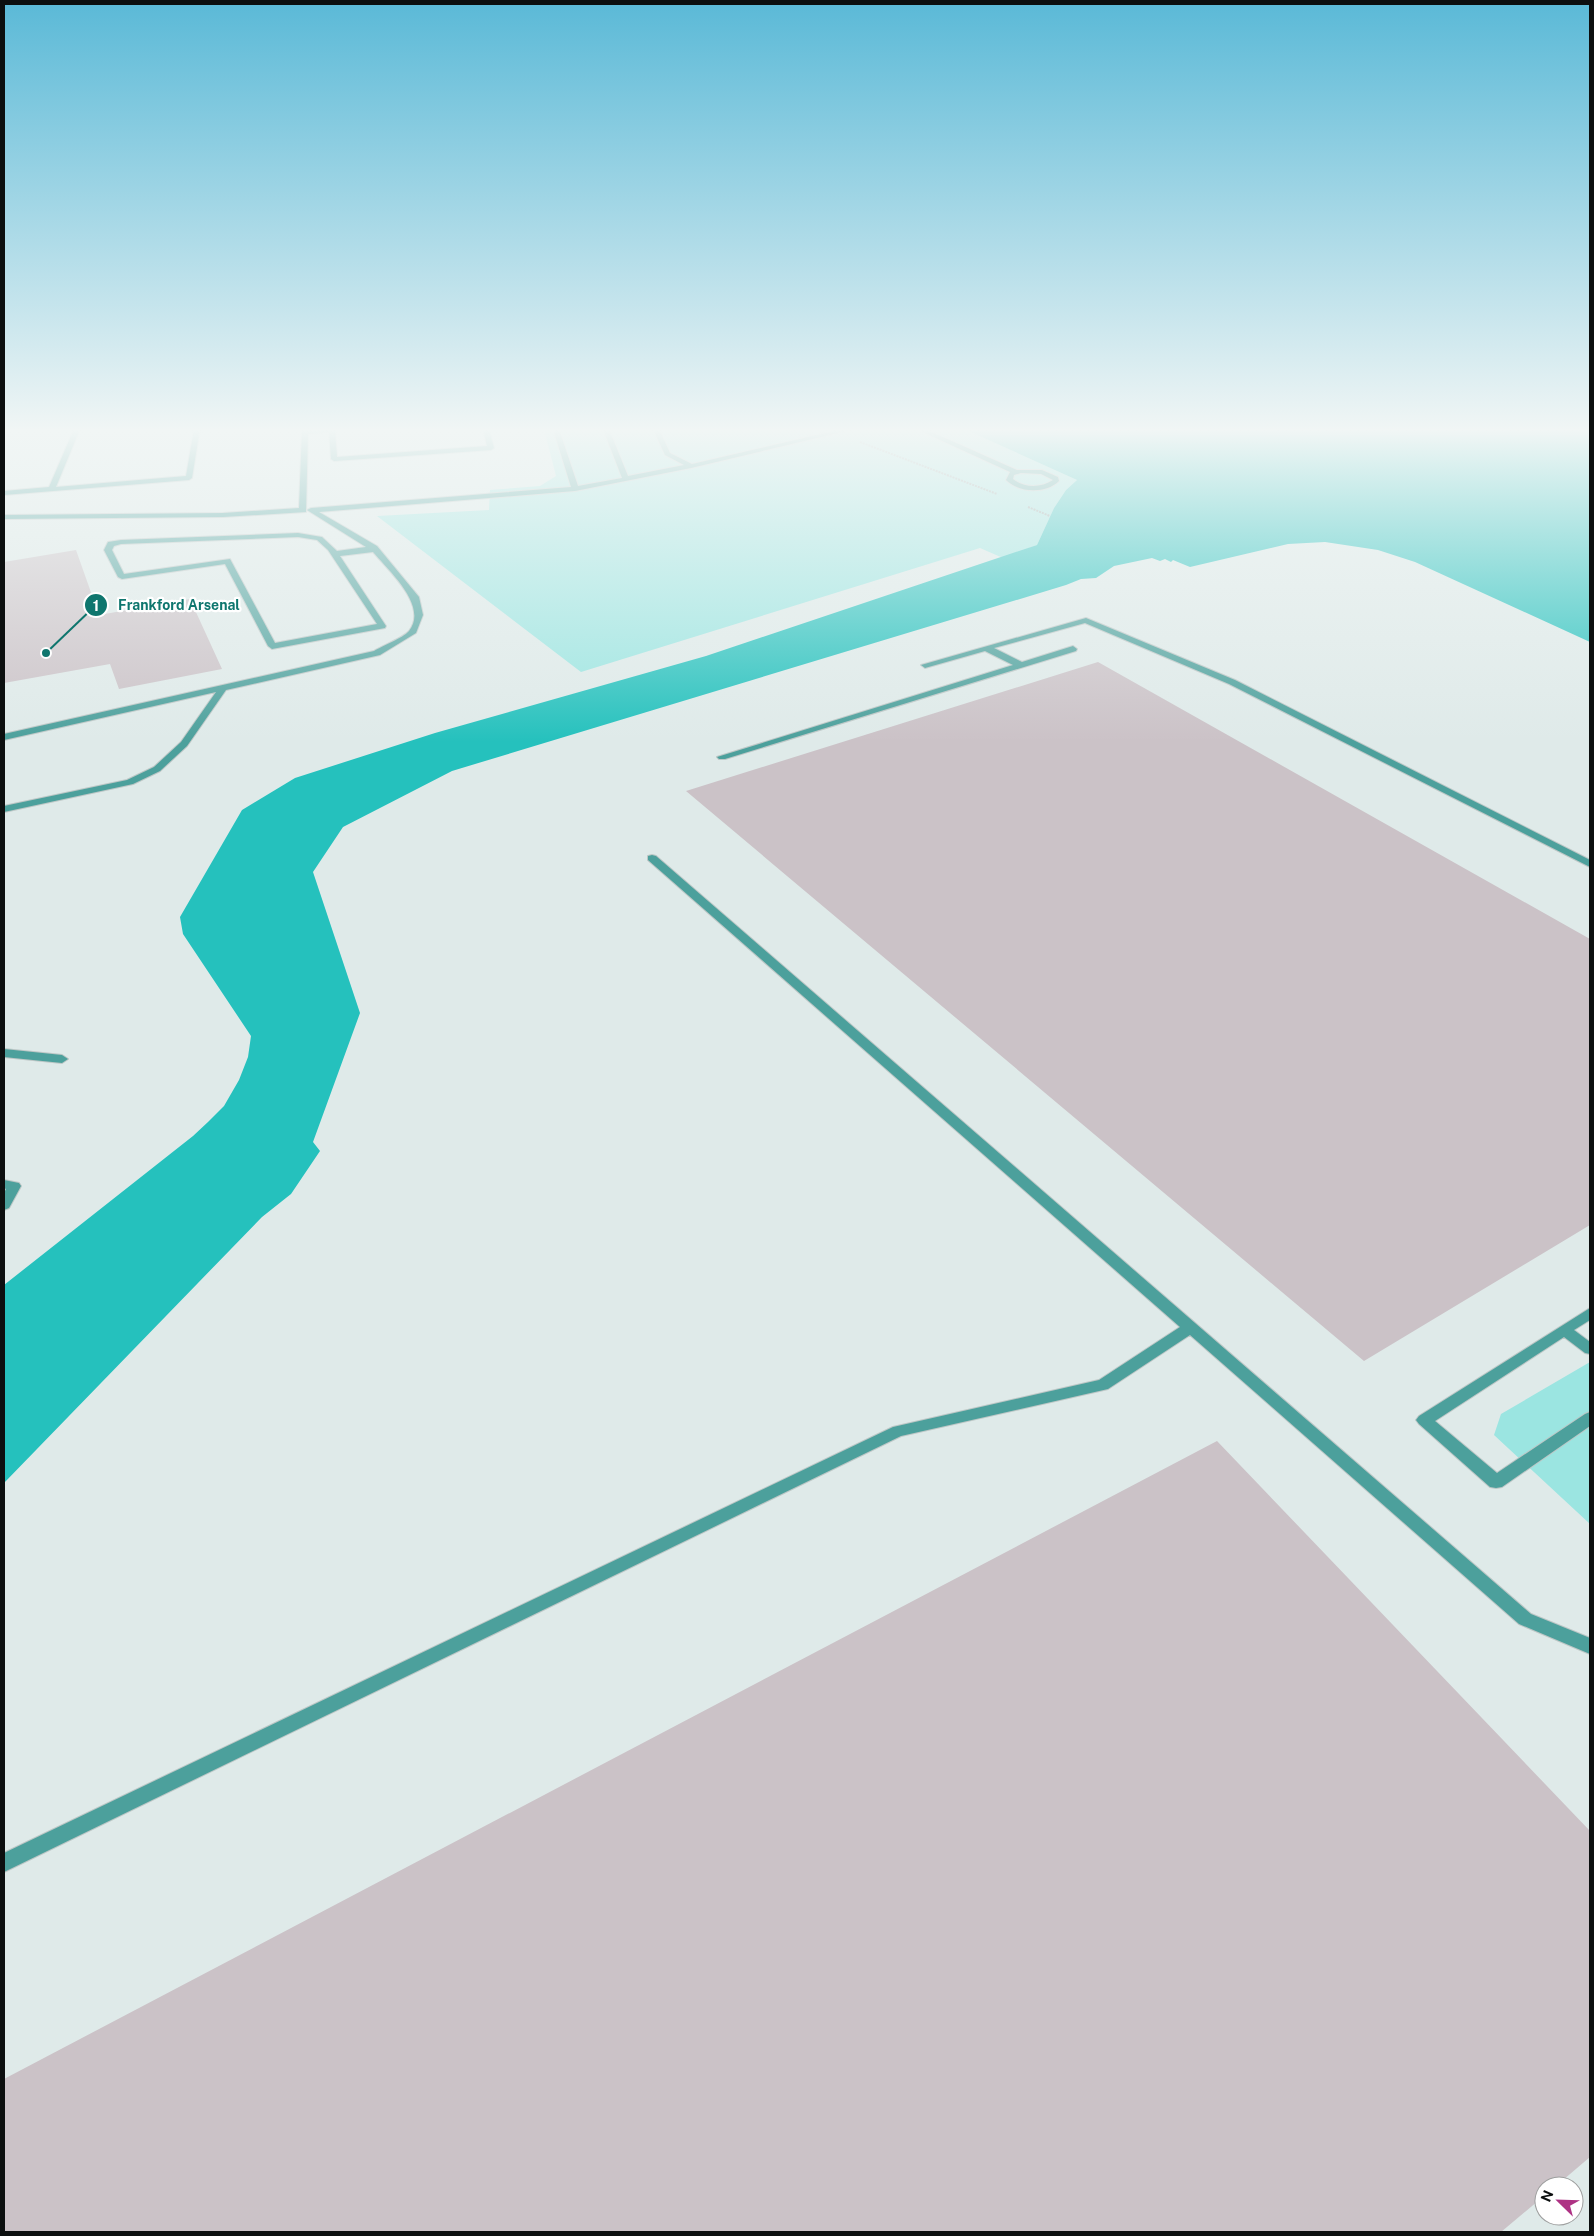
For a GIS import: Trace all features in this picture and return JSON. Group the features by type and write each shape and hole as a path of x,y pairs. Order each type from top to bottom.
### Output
{"lane":[{"path":"4,737 377,653 412,633 419,615 416,600 374,548 348,533"},
{"path":"298,535 317,536 335,554 382,626 272,646 227,561 122,577 108,550 111,544 121,542 298,535"},
{"path":"335,554 374,548"},
{"path":"925,665 1086,620 1232,682 1590,864"},
{"path":"986,648 1021,665"},
{"path":"722,758 1072,649"},
{"path":"4,809 130,782 157,770 184,744 222,689"},
{"path":"652,858 1525,1619 1590,1646"},
{"path":"4,1053 62,1059"},
{"path":"4,1184 14,1186 4,1206"},
{"path":"1590,1313 1424,1420 1496,1482 1590,1418"},
{"path":"4,1863 898,1431 1103,1385 1190,1328"},
{"path":"1564,1330 1590,1349"}],"shaded area":[{"path":"400,533 1042,533 1037,545 1003,558 980,548 581,672"},
{"path":"1042,533 1590,533 1590,642 1415,562 1378,550 1325,542 1288,544 1190,567 1173,560 1171,562 1165,559 1160,561 1152,558 1114,566 1096,578 1081,579 452,771 343,827 313,872 360,1013 313,1142 320,1151 291,1194 262,1217 4,1483 4,1285 193,1136 208,1122 224,1106 239,1080 248,1057 251,1036 183,934 180,917 242,810 295,778 435,733 706,656 1037,545"},
{"path":"1590,1362 1590,1524 1494,1435 1501,1414"}],"building":[{"path":"76,550 99,615 190,599 222,669 119,689 110,664 4,683 4,562"},
{"path":"1098,662 1590,939 1590,1225 1364,1361 686,791"},
{"path":"1217,1441 1590,1831 1590,2157 1568,2176 1534,2176 1534,2204 1501,2232 4,2232 4,2079"}],"place":[{"name":"Frankford Arsenal","path":"46,653"}]}
